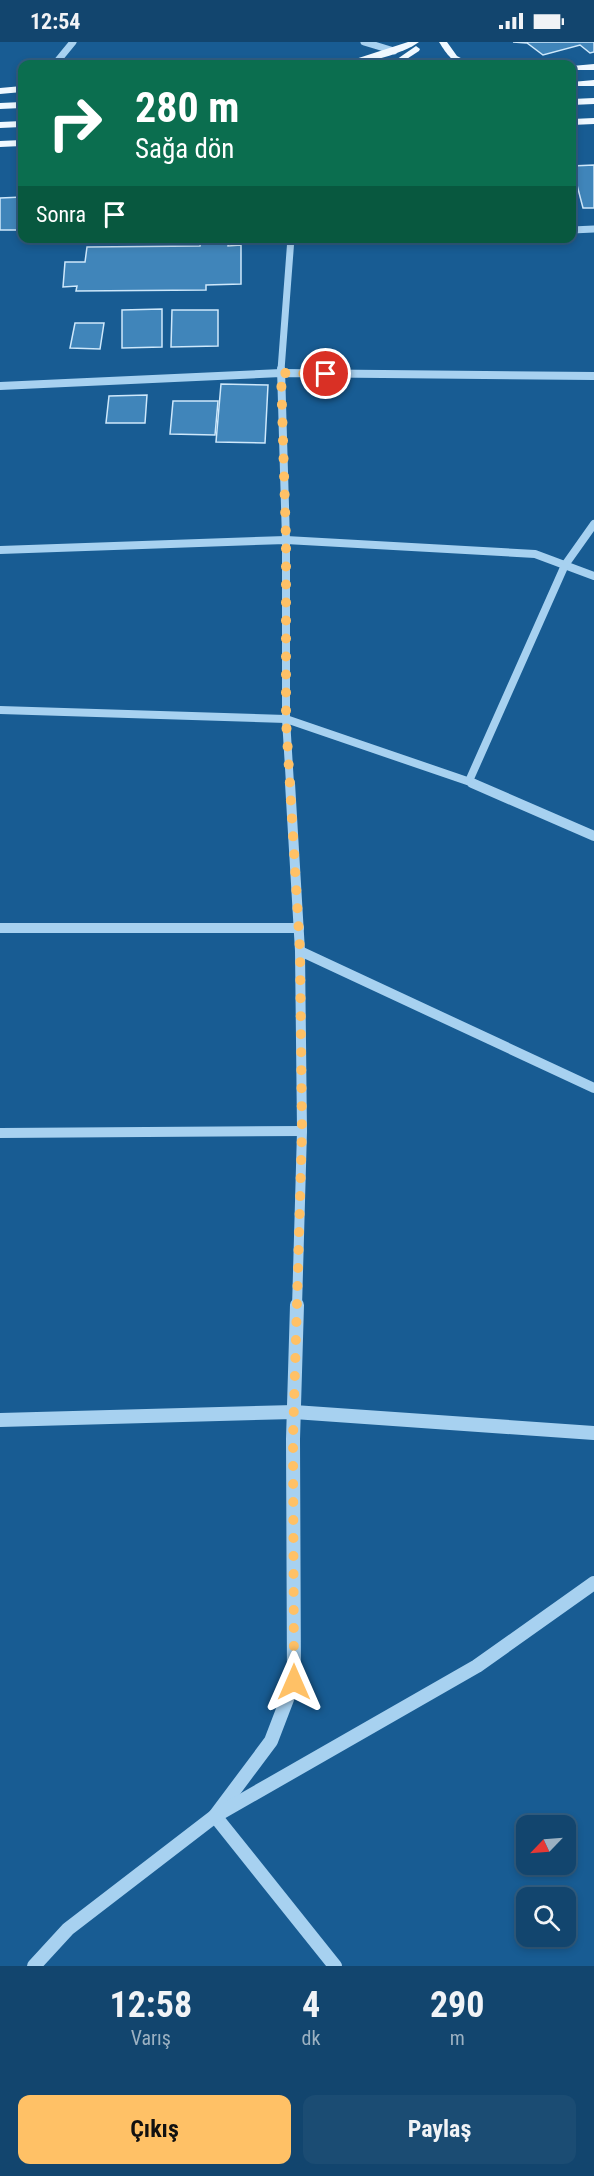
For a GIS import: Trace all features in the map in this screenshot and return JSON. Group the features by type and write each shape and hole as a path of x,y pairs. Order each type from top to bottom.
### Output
{"main road":[{"path":"359,60 394,51 415,42"},
{"path":"400,60 425,42"},
{"path":"443,42 454,58 459,60"},
{"path":"576,68 594,68"},
{"path":"576,84 594,83"},
{"path":"0,90 18,89"},
{"path":"576,102 594,101"},
{"path":"0,106 18,105"},
{"path":"576,122 594,121"},
{"path":"0,124 18,124"},
{"path":"0,144 18,143"}],"street":[{"path":"58,60 73,42"},
{"path":"364,42 394,51"},
{"path":"576,230 594,229"},
{"path":"215,1816 270,1741 294,1682 294,1412 302,1131 300,951 286,720 286,540 281,373 291,243"},
{"path":"0,386 281,373 594,376"},
{"path":"470,781 565,565 594,524"},
{"path":"0,550 286,540 535,555 594,576"},
{"path":"0,710 286,720 470,781 594,836"},
{"path":"0,928 299,928"},
{"path":"300,951 594,1088"},
{"path":"0,1133 302,1131"},
{"path":"0,1420 294,1412 594,1433"},
{"path":"34,1966 68,1929 215,1816 477,1666 592,1588"},
{"path":"215,1816 335,1966"}],"building":[{"path":"513,42 594,42 594,52 590,53 580,45 543,55 527,43"},
{"path":"594,165 594,208 583,208 576,181 576,166"},
{"path":"18,197 18,230 0,230 0,198"},
{"path":"200,243 241,245 241,284 206,285 206,290 76,291 77,286 63,287 65,262 85,262 87,247 200,246"},
{"path":"162,309 162,347 122,348 122,310"},
{"path":"172,310 218,310 218,346 171,347"},
{"path":"75,323 104,323 100,349 70,348"},
{"path":"221,384 268,385 265,443 216,442"},
{"path":"147,395 145,423 106,423 109,396"},
{"path":"173,401 218,401 215,435 170,434"}],"route":[{"path":"294,1682 293,1439 302,1131 300,951 286,720 286,540 281,373 326,374"}]}
